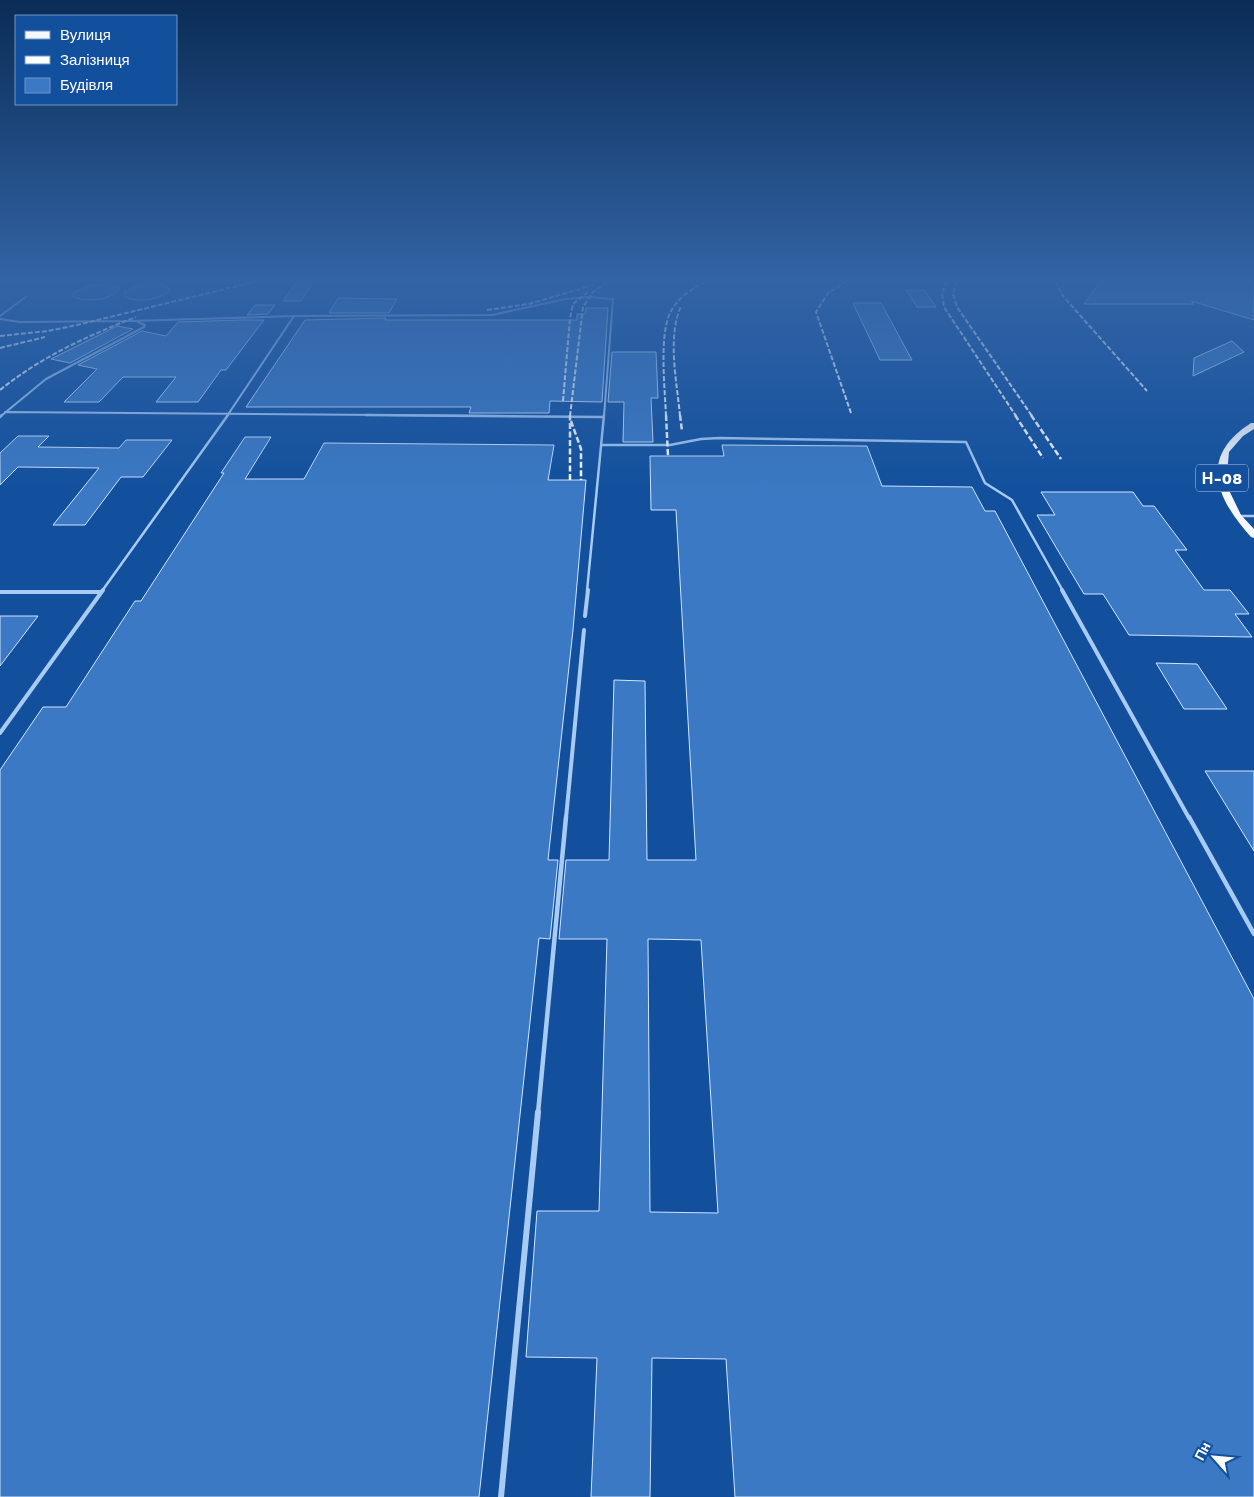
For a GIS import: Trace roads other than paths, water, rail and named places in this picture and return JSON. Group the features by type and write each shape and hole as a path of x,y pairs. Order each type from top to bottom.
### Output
{"main road":[{"name":"Н-08","path":"1254,425 1240,434 1225,452 1222,484 1237,516 1254,535"}],"lane":[{"path":"0,417 46,379 99,351"},
{"path":"0,733 229,413 271,351"},
{"path":"585,616 609,351"},
{"path":"5,412 604,417"},
{"path":"601,445 670,445 693,440 719,438 966,442 985,483 1012,500 1254,934"},
{"path":"1237,516 1254,516"},
{"path":"0,592 101,592"},
{"path":"501,1497 584,630"}],"railway":[{"path":"0,390 32,367 60,351"},
{"path":"563,401 567,351"},
{"path":"570,416 578,351"},
{"path":"664,351 666,416"},
{"path":"674,351 680,416"},
{"path":"829,351 851,413"},
{"path":"973,351 1016,416"},
{"path":"987,351 1032,416"},
{"path":"1112,351 1147,391"},
{"path":"666,415 668,456"},
{"path":"680,415 682,431"},
{"path":"1015,415 1043,458"},
{"path":"1031,415 1061,459"},
{"path":"570,416 570,480"},
{"path":"571,421 581,449 581,480"}]}
